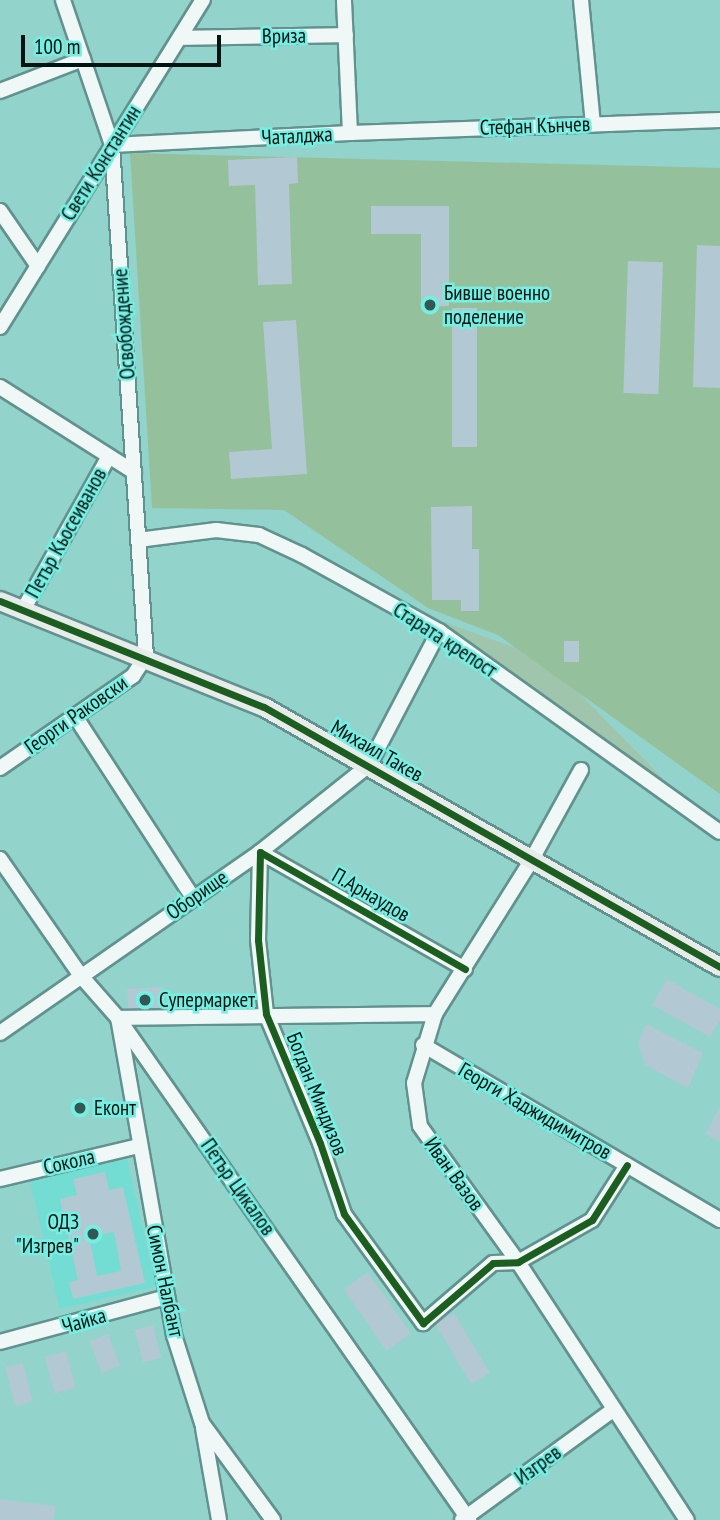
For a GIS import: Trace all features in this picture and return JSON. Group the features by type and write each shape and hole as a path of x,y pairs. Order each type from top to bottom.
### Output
{"main road":[{"name":"Михаил Такев","path":"0,601 146,656 264,707 720,967"}],"street":[{"name":"Освобождение","path":"63,0 112,145 146,656"},
{"name":"Свети Константин","path":"0,327 203,0"},
{"name":"Чаталджа","path":"112,145 350,133 344,0"},
{"path":"581,0 593,124"},
{"name":"Вриза","path":"180,38 346,35"},
{"path":"0,91 83,59"},
{"name":"Стефан Кънчев","path":"350,133 720,120"},
{"path":"0,211 38,266"},
{"path":"0,387 134,471"},
{"name":"Петър Кьосеиванов","path":"23,610 108,456"},
{"name":"Старата крепост","path":"138,540 216,530 259,535 439,631 720,832"},
{"name":"Оборище","path":"0,1033 260,852 369,765 439,631"},
{"name":"Георги Раковски","path":"0,768 133,677 146,656"},
{"path":"75,716 193,898"},
{"name":"Иван Вазов","path":"581,770 531,861 435,1014 423,1045 414,1083 420,1126 518,1262 687,1520"},
{"name":"П.Арнаудов","path":"260,852 465,969"},
{"name":"Богдан Миндизов","path":"260,852 258,940 266,1014 320,1143 344,1214 423,1323 494,1263 518,1262"},
{"name":"Петър Цикалов","path":"0,859 81,976 118,1018 466,1519"},
{"path":"118,1018 266,1014 435,1014"},
{"name":"Симон Налбант","path":"118,1018 138,1146 167,1297 202,1423 273,1520"},
{"name":"Георги Хаджидимитров","path":"423,1045 720,1220"},
{"name":"Сокола","path":"0,1179 138,1146"},
{"path":"518,1262 592,1220 626,1165"},
{"name":"Чайка","path":"0,1342 167,1297"},
{"name":"Изгрев","path":"466,1519 614,1409"},
{"path":"202,1423 219,1520"}],"shaded area":[{"name":"ОДЗ \"Изгрев\"","path":"126,1156 156,1287 60,1309 30,1178"}],"green space":[{"name":"Бивше военно поделение","path":"130,153 720,168 720,794 498,635 428,608 284,510 152,508"},
{"path":"444,622 546,659 673,789"}],"building":[{"path":"297,157 298,183 289,184 292,284 258,285 255,185 229,186 228,160"},
{"path":"371,206 449,206 449,306 421,307 421,234 371,234"},
{"path":"697,245 720,246 720,388 693,387"},
{"path":"628,261 663,262 658,394 623,393"},
{"path":"452,308 477,308 477,447 452,447"},
{"path":"296,320 307,474 231,479 229,452 272,449 263,322"},
{"path":"472,506 472,549 479,549 479,611 461,611 461,600 432,600 431,507"},
{"path":"564,641 579,641 579,662 564,662"},
{"path":"667,979 720,1009 720,1020 710,1037 652,1005"},
{"name":"Супермаркет","path":"163,987 164,1008 128,1010 127,989"},
{"path":"646,1024 703,1053 688,1088 645,1065 638,1043"},
{"path":"720,1107 720,1142 705,1134"},
{"path":"105,1172 109,1190 123,1187 145,1283 73,1299 69,1282 78,1280 60,1199 77,1195 73,1179","holes":["114,1232 121,1271 97,1276 89,1237"]},
{"path":"368,1272 411,1333 386,1351 343,1289"},
{"path":"454,1313 490,1373 471,1384 435,1324"},
{"path":"153,1325 161,1358 143,1363 135,1330"},
{"path":"108,1334 120,1366 102,1373 89,1341"},
{"path":"66,1351 76,1388 55,1393 45,1357"},
{"path":"23,1363 33,1402 15,1406 6,1367"},
{"path":"0,1499 56,1506 54,1520 0,1520"}],"cycle path":[{"path":"0,601 264,707 720,967"},
{"path":"465,969 260,852 258,940 266,1014 320,1143 344,1214 423,1323 493,1263 518,1262 592,1220 627,1165"}],"place":[{"name":"Бивше военно поделение","path":"430,305"},
{"name":"Супермаркет","path":"145,1000"},
{"name":"Еконт","path":"80,1108"},
{"name":"ОДЗ \"Изгрев\"","path":"93,1234"}]}
